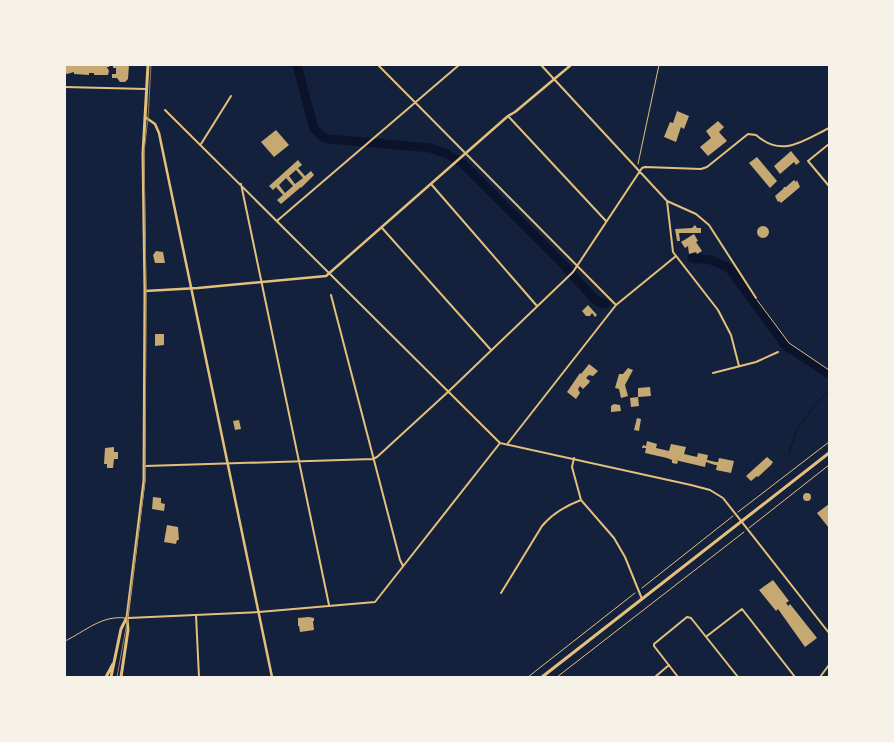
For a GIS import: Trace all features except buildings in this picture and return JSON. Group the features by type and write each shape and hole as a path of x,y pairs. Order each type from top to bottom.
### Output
{"main road":[{"path":"111,677 121,629 126,618 143,500 145,291 143,153 148,65"},
{"path":"542,677 829,453"},
{"path":"121,677 128,630 126,618"},
{"path":"106,677 114,661"}],"street":[{"path":"378,65 616,305"},
{"path":"278,220 458,65"},
{"path":"541,65 667,201 696,214 709,225 718,236 756,298"},
{"path":"145,291 321,278 331,274 508,116 572,65"},
{"path":"65,87 146,89"},
{"path":"200,144 231,96"},
{"path":"166,110 500,443 574,458 710,490 723,498 829,633"},
{"path":"508,116 606,221"},
{"path":"145,117 155,124 159,133 272,677"},
{"path":"144,466 373,459 449,391 570,275 639,171 645,167 701,169 707,167 748,134 756,135 772,146 786,146 797,144 829,128"},
{"path":"829,144 808,161 829,186"},
{"path":"241,184 329,606"},
{"path":"431,184 537,306"},
{"path":"667,201 674,252 718,310 731,335 739,366"},
{"path":"382,228 491,350"},
{"path":"507,444 616,305 676,256"},
{"path":"331,295 373,459 403,566"},
{"path":"713,372 756,362 778,352"},
{"path":"126,618 259,612 375,602 500,443"},
{"path":"574,458 572,467 582,500 614,538 625,557 642,599"},
{"path":"501,593 548,518 565,506 582,500"},
{"path":"706,637 742,609 795,677"},
{"path":"196,615 199,677"},
{"path":"678,677 654,644 687,617 691,618 738,677"},
{"path":"655,677 669,665"},
{"path":"820,677 829,665"}],"lane":[{"path":"65,641 102,620 114,617 126,618"}],"path":[{"path":"635,166 638,164 643,133 659,65"},
{"path":"756,298 789,343 829,370"},
{"path":"528,677 829,442"},
{"path":"752,525 829,465"},
{"path":"557,677 744,532"}],"waterway":[{"path":"297,65 314,129 323,137 431,148 447,154 462,163 562,263 595,300 605,304"},
{"path":"692,258 711,260 729,268 786,346 829,374"},
{"path":"789,453 797,429 814,406 829,391"}],"tram line":[{"path":"117,677 127,622 145,481 146,291 144,152 151,65"}]}
